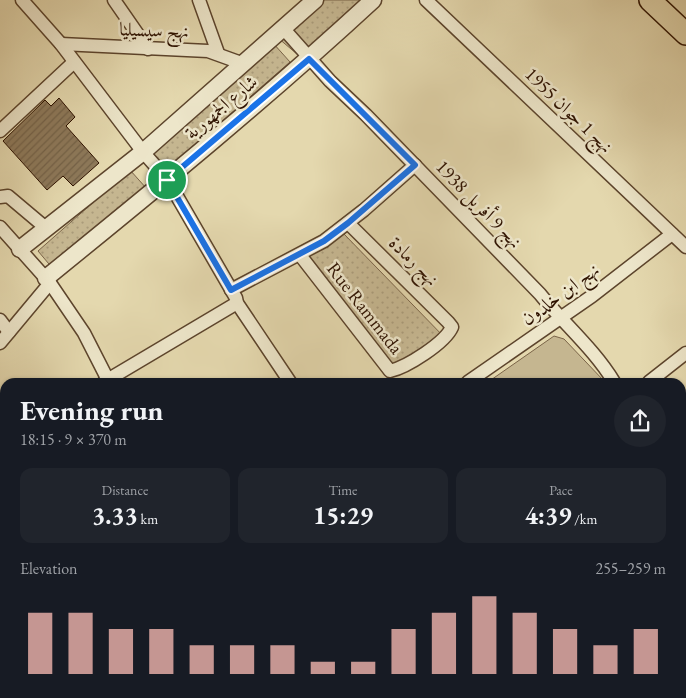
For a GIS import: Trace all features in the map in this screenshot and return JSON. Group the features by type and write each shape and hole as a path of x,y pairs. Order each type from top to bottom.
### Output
{"main road":[{"path":"650,0 686,34"}],"street":[{"path":"22,0 61,44 143,152 167,180 231,290 237,304 287,378"},
{"path":"114,0 148,49"},
{"path":"199,0 218,53"},
{"name":"شارع الجمهورية","path":"20,249 143,152 315,0"},
{"name":"شارع الجمهورية","path":"48,280 309,59 373,0"},
{"name":"نهج 1 جوان 1955","path":"426,0 686,247"},
{"name":"نهج 9 أفريل 1938","path":"283,28 309,59 540,294 592,351 611,378"},
{"name":"نهج سيسيليا","path":"61,44 197,50 218,53 244,64"},
{"path":"0,131 74,62"},
{"path":"231,290 300,255 348,223 415,165"},
{"path":"0,197 8,196 46,228"},
{"name":"نهج رمادة","path":"348,223 407,279 452,327"},
{"path":"0,226 48,280 84,333 106,378"},
{"name":"نهج ابن خلدون","path":"474,378 560,318 672,234"},
{"name":"Rue Rammada","path":"300,255 390,371 419,356 445,338 452,327"},
{"path":"0,343 48,280"},
{"path":"112,378 237,304"},
{"path":"0,320 9,332"},
{"path":"654,378 686,353"}],"shaded area":[{"path":"308,0 366,0 304,60 271,32"},
{"path":"273,43 290,62 165,171 149,152"},
{"path":"130,170 147,189 54,270 38,251"},
{"path":"344,234 447,340 398,373 306,255 317,252"},
{"path":"554,336 564,339 601,378 494,378"}],"building":[{"path":"59,98 75,117 66,126 99,163 73,186 63,176 47,190 3,141 45,100 51,106"}],"route":[{"path":"309,59 415,165 364,210 324,241 231,290 167,180 225,128 309,59"}]}
